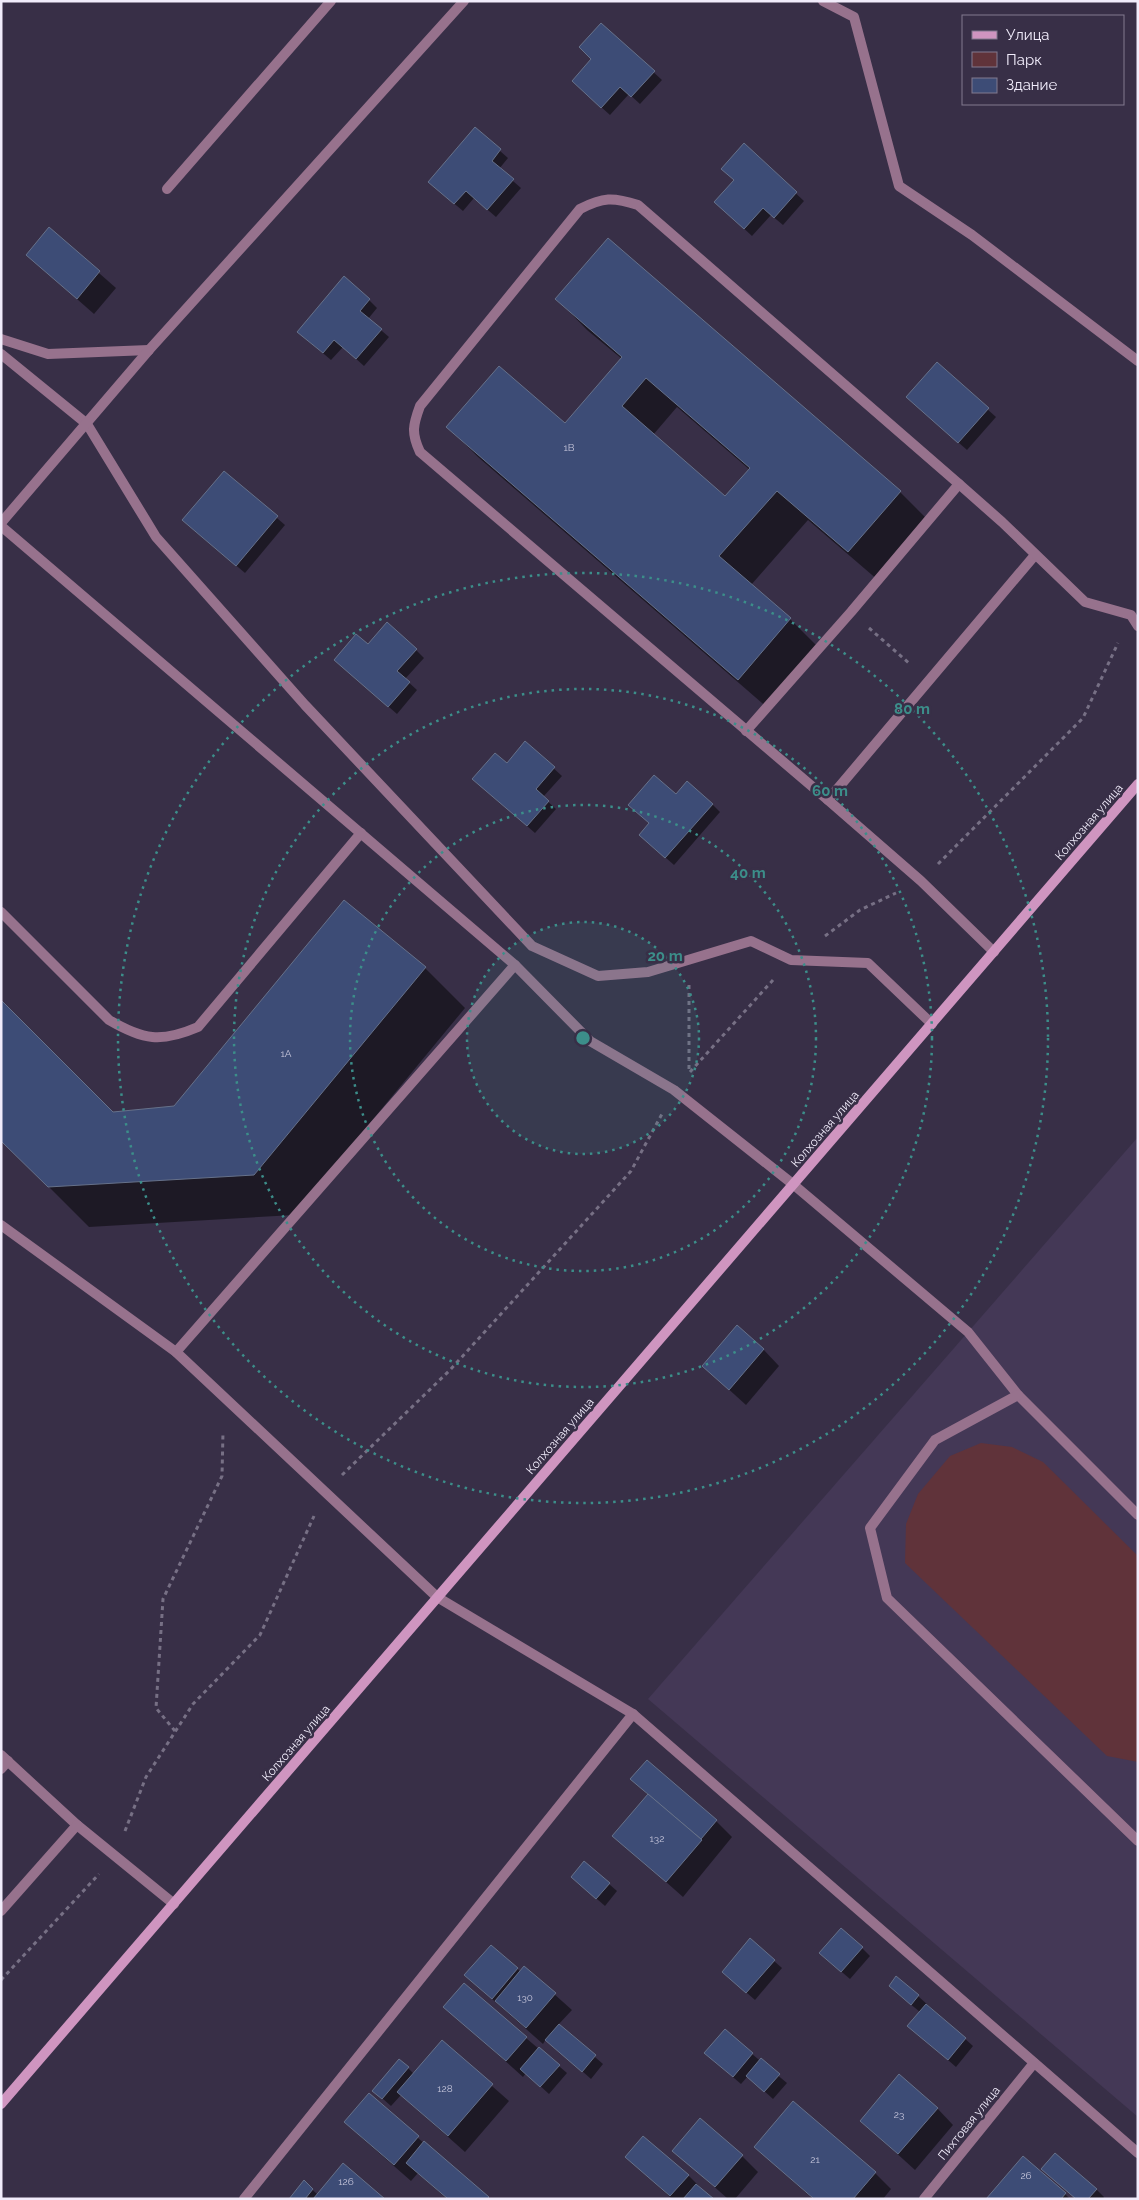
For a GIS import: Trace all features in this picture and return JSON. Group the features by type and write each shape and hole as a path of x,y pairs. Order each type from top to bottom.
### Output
{"main road":[{"name":"Колхозная улица","path":"1,2104 1138,784"}],"street":[{"path":"1,522 149,350 464,1"},
{"path":"823,1 854,17 899,186 972,235 1138,361"},
{"path":"167,189 326,3"},
{"path":"994,952 921,881 420,452 413,436 414,421 420,406 580,209 600,199 621,199 638,205 960,484 1085,602 1131,615 1138,626"},
{"path":"1,339 48,354 149,350"},
{"path":"1,354 87,424 156,537 305,705 532,946 598,976 648,972 751,941 791,960 868,963 932,1024"},
{"path":"746,731 960,484"},
{"path":"1,526 515,965 590,1041 674,1090 794,1185 968,1332 1018,1394 1138,1515"},
{"path":"828,800 1035,555"},
{"path":"1,912 109,1020 130,1032 154,1039 178,1036 198,1027 361,833"},
{"path":"176,1352 515,965"},
{"path":"1,1225 176,1352 437,1597 633,1714 1138,2153"},
{"path":"1018,1394 935,1440 870,1528 887,1598 1138,1841"},
{"path":"244,2199 633,1714"},
{"path":"4,1762 77,1825 174,1904"},
{"path":"1,1911 77,1825"},
{"name":"Пихтовая улица","path":"924,2199 1034,2063"}],"path":[{"path":"851,612 929,681"},
{"path":"690,959 689,1074 791,960 860,910 921,881 1083,718 1131,615"},
{"path":"1,1980 115,1856 146,1777 175,1731 193,1704 260,1635 325,1492 450,1370 631,1171 674,1090"},
{"path":"175,1731 156,1708 163,1599 222,1476 224,1397"}],"shaded area":[{"path":"1138,1137 1138,2117 648,1699"}],"green space":[{"path":"981,1443 1012,1447 1043,1462 1138,1556 1138,1762 1107,1756 905,1563 906,1524 918,1494 950,1456"}],"building":[{"path":"601,23 655,71 631,97 620,87 601,108 572,81 591,59 579,47"},
{"path":"475,127 501,149 492,161 514,179 487,210 466,191 454,204 428,182"},
{"path":"744,143 797,192 774,218 763,208 744,229 714,202 734,180 721,169"},
{"path":"49,227 100,271 77,299 26,255"},
{"path":"608,238 901,491 848,552 777,491 719,556 791,618 738,680 446,427 499,366 565,423 622,357 555,299","holes":["646,378 750,468 725,496 622,406"]},
{"path":"344,276 370,299 360,311 382,329 356,359 334,340 323,353 297,332"},
{"path":"937,362 989,408 958,443 906,397"},
{"path":"224,471 278,516 236,566 182,520"},
{"path":"387,622 417,649 397,671 410,682 388,707 334,660 356,634 368,644"},
{"path":"525,741 555,767 536,789 549,801 527,826 472,779 495,753 507,763"},
{"path":"654,775 676,794 687,781 713,804 665,858 639,835 649,823 628,805"},
{"path":"344,900 426,967 254,1175 48,1187 1,1141 1,1000 113,1112 174,1106"},
{"path":"737,1325 764,1349 729,1390 702,1366"},
{"path":"647,1760 717,1820 701,1839 630,1779"},
{"path":"648,1794 702,1840 666,1882 612,1836"},
{"path":"584,1861 610,1883 596,1899 571,1877"},
{"path":"841,1928 863,1947 841,1972 819,1953"},
{"path":"750,1938 775,1960 746,1993 722,1972"},
{"path":"491,1945 518,1968 492,1999 464,1975"},
{"path":"524,1966 556,1993 526,2028 495,2001"},
{"path":"896,1976 919,1995 911,2005 889,1986"},
{"path":"464,1983 527,2037 506,2061 443,2007"},
{"path":"926,2004 966,2038 948,2060 907,2026"},
{"path":"559,2024 596,2055 582,2072 545,2040"},
{"path":"725,2029 753,2053 733,2077 704,2053"},
{"path":"442,2040 493,2084 448,2136 397,2092"},
{"path":"539,2047 560,2065 540,2087 520,2069"},
{"path":"761,2058 780,2074 764,2092 746,2076"},
{"path":"399,2059 409,2067 382,2099 372,2091"},
{"path":"899,2074 938,2108 898,2154 860,2121"},
{"path":"369,2093 419,2136 394,2165 344,2122"},
{"path":"793,2101 876,2172 853,2199 814,2199 754,2147"},
{"path":"700,2118 743,2155 715,2187 672,2151"},
{"path":"643,2136 689,2175 670,2196 625,2157"},
{"path":"424,2141 489,2197 487,2199 448,2199 406,2163"},
{"path":"1055,2153 1097,2189 1088,2199 1076,2199 1041,2169"},
{"path":"1023,2156 1066,2193 1061,2199 986,2199"},
{"path":"343,2163 385,2199 313,2199"},
{"path":"304,2180 313,2189 305,2199 289,2199"},
{"path":"696,2184 714,2199 683,2199"}]}
